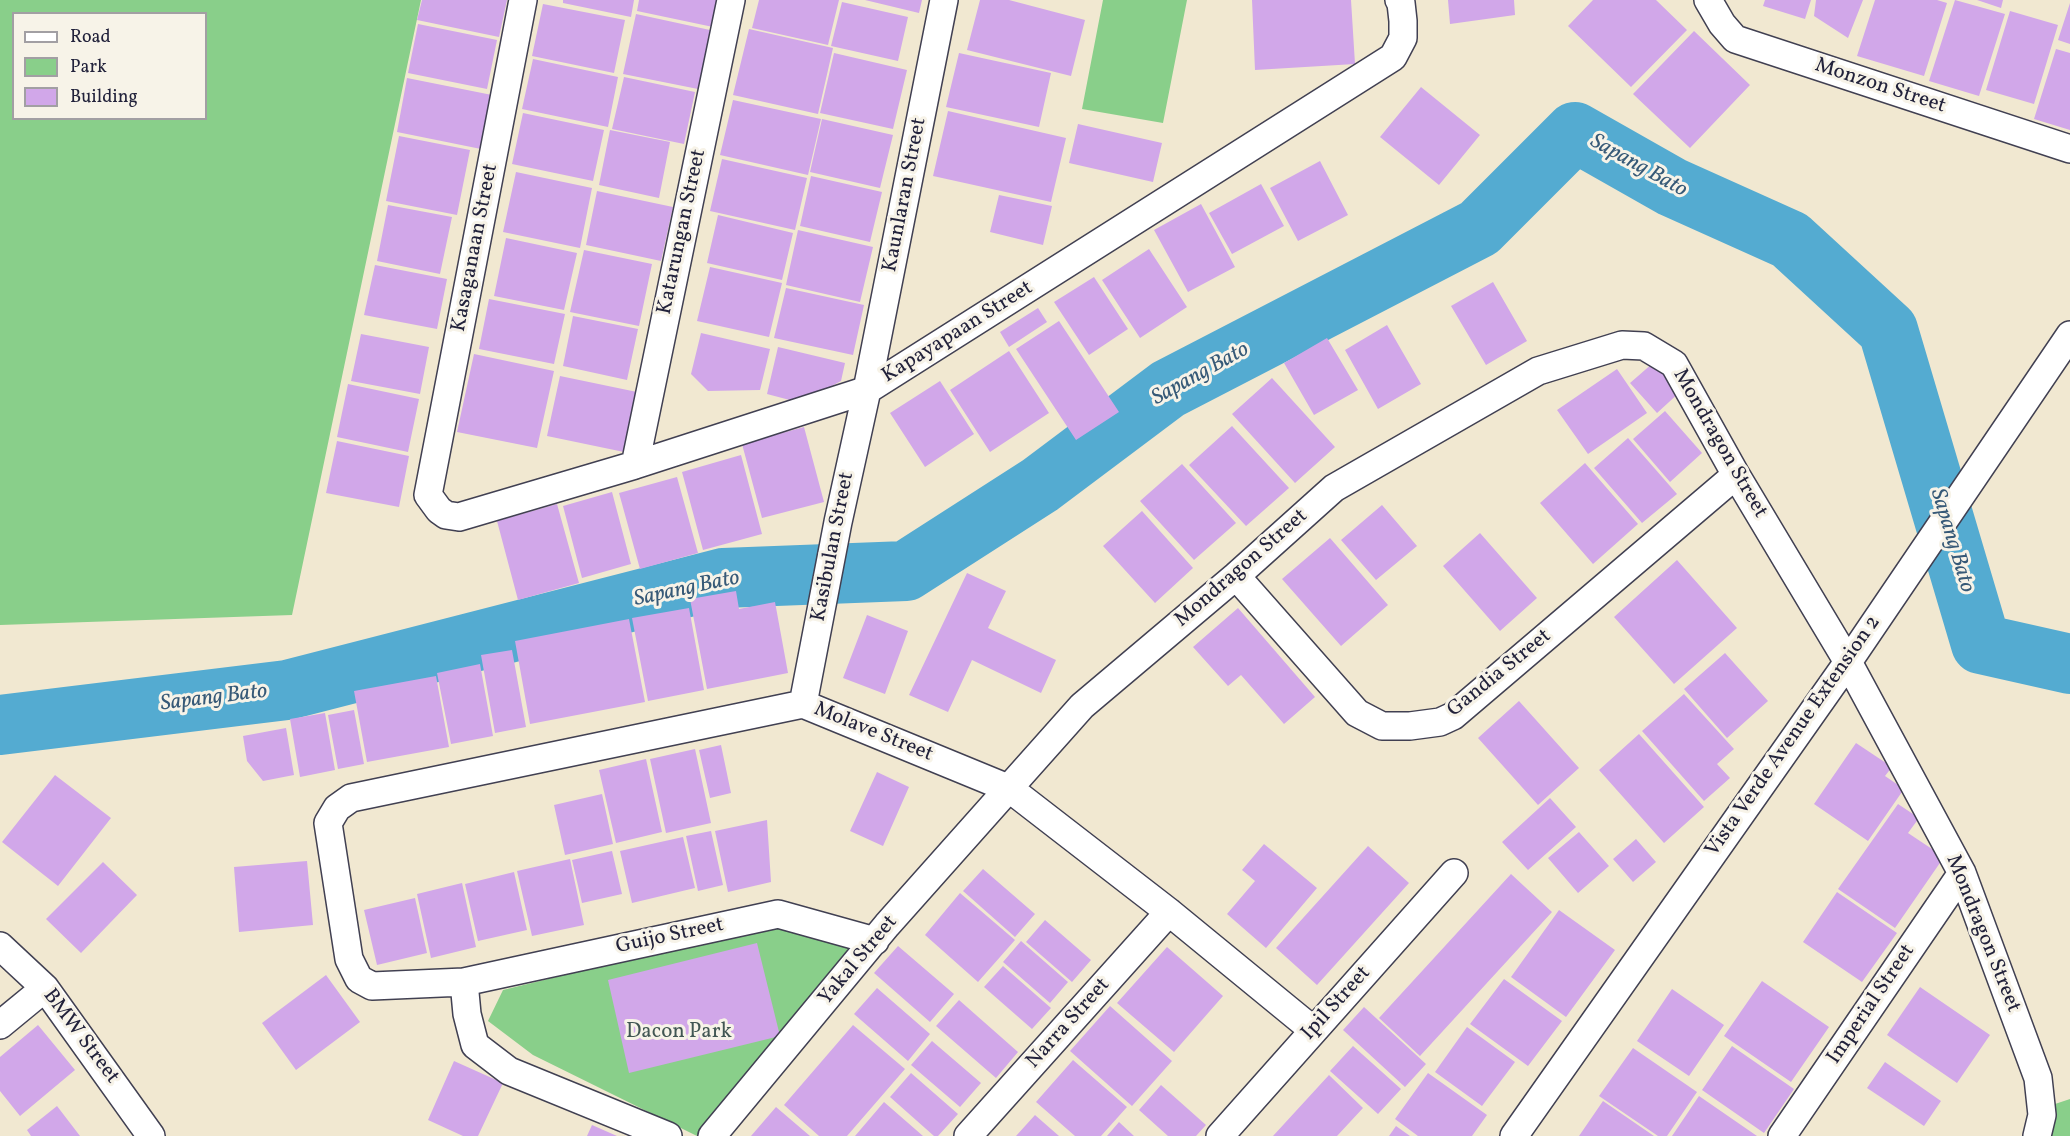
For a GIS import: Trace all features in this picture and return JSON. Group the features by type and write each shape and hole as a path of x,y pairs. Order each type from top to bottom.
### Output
{"street":[{"name":"Kasaganaan Street","path":"428,495 523,0"},
{"name":"Katarungan Street","path":"635,465 731,0"},
{"name":"Kaunlaran Street","path":"867,390 944,0"},
{"name":"Kapayapaan Street","path":"428,495 439,510 446,515 459,517 635,465 867,390 1393,57 1403,38 1399,0"},
{"name":"Monzon Street","path":"1708,0 1722,24 1735,39 2070,149"},
{"name":"Vista Verde Avenue Extension 2","path":"1515,1136 1848,662 2070,335"},
{"name":"Mondragon Street","path":"1010,789 1082,706 1236,576 1334,488 1538,371 1622,345 1644,346 1674,364 1736,475 1848,662 1962,873 2038,1078 2042,1115 2037,1136"},
{"name":"Kasibulan Street","path":"803,704 838,522 867,390"},
{"name":"Gandia Street","path":"1236,576 1357,713 1382,726 1410,726 1440,722 1453,716 1736,475"},
{"name":"Molave Street","path":"328,823 337,808 351,798 803,704 1010,789 1169,912 1313,1030"},
{"name":"Yakal Street","path":"712,1136 875,941 1010,789"},
{"name":"Guijo Street","path":"328,823 349,958 359,979 372,986 464,982 777,914 875,941"},
{"name":"Ipil Street","path":"1220,1136 1454,873"},
{"name":"Imperial Street","path":"1782,1136 1962,873"},
{"name":"Narra Street","path":"968,1136 1169,912"},
{"name":"BMW Street","path":"0,946 45,988 151,1136"},
{"path":"464,982 467,1014 475,1045 509,1071 668,1136"},
{"path":"0,1025 45,988"}],"green space":[{"path":"0,0 421,0 292,615 0,625"},
{"path":"1103,0 1187,0 1163,123 1082,109"},
{"name":"Dacon Park","path":"765,929 788,929 855,947 704,1136 697,1136 533,1055 488,1021 503,990 683,946"},
{"path":"2070,1099 2070,1136 2050,1136 2052,1105"}],"building":[{"path":"422,0 507,0 499,37 417,20"},
{"path":"563,0 634,0 631,17 563,3"},
{"path":"639,0 718,0 713,27 637,11"},
{"path":"759,0 839,0 828,45 752,28"},
{"path":"865,0 922,0 919,13"},
{"path":"980,0 1009,0 1085,20 1071,76 967,50"},
{"path":"1252,0 1351,0 1355,64 1255,70"},
{"path":"1448,0 1514,0 1515,15 1450,24"},
{"path":"1593,0 1656,0 1687,30 1631,87 1568,26"},
{"path":"1765,0 1811,0 1805,19 1763,6"},
{"path":"1816,0 1863,0 1848,38 1814,16"},
{"path":"1875,0 1937,0 1947,3 1924,76 1857,56"},
{"path":"1955,0 2005,14 1979,96 1929,81"},
{"path":"1977,0 2003,0 2001,8"},
{"path":"842,2 908,17 898,61 831,46"},
{"path":"2070,3 2070,44 2058,40"},
{"path":"543,4 625,20 614,73 532,56"},
{"path":"2010,11 2058,25 2034,104 1986,90"},
{"path":"636,14 710,30 698,89 623,74"},
{"path":"418,24 497,40 487,89 408,73"},
{"path":"749,29 833,48 818,114 733,95"},
{"path":"1694,31 1750,85 1690,148 1633,94"},
{"path":"2056,49 2070,53 2070,130 2034,119"},
{"path":"834,53 907,70 893,129 820,113"},
{"path":"959,53 1051,73 1039,127 946,107"},
{"path":"533,59 618,77 608,127 522,109"},
{"path":"624,77 695,92 684,144 612,129"},
{"path":"407,78 492,95 481,149 397,132"},
{"path":"1421,87 1480,135 1439,185 1380,137"},
{"path":"733,100 821,119 808,175 720,155"},
{"path":"948,111 1066,138 1051,202 933,176"},
{"path":"523,113 604,130 593,181 512,164"},
{"path":"822,119 893,135 880,188 810,172"},
{"path":"1078,124 1162,143 1153,182 1069,163"},
{"path":"610,130 670,142 659,198 599,185"},
{"path":"399,136 470,150 457,215 386,201"},
{"path":"722,159 807,178 795,230 710,211"},
{"path":"1320,161 1348,215 1298,241 1270,188"},
{"path":"516,172 592,188 580,248 503,232"},
{"path":"811,176 882,192 870,242 800,226"},
{"path":"1261,184 1284,226 1232,254 1209,213"},
{"path":"597,191 673,207 661,261 586,245"},
{"path":"999,195 1052,206 1043,245 990,232"},
{"path":"1201,204 1235,267 1188,292 1154,230"},
{"path":"388,205 452,217 440,274 377,261"},
{"path":"718,215 793,233 782,280 707,263"},
{"path":"798,230 873,247 860,302 786,285"},
{"path":"506,238 577,253 564,310 494,296"},
{"path":"1149,249 1187,307 1140,338 1102,280"},
{"path":"584,250 652,264 639,326 570,312"},
{"path":"375,265 447,279 437,329 364,315"},
{"path":"710,267 782,283 769,337 697,321"},
{"path":"1094,277 1128,329 1089,355 1054,302"},
{"path":"1493,282 1527,341 1486,365 1451,306"},
{"path":"786,288 864,305 853,355 774,338"},
{"path":"489,299 565,314 554,364 479,349"},
{"path":"1038,308 1047,322 1009,347 1000,332"},
{"path":"573,316 638,329 627,380 563,366"},
{"path":"1059,321 1119,412 1076,440 1016,349"},
{"path":"1387,325 1421,384 1378,409 1345,350"},
{"path":"701,333 770,349 760,390 708,391 691,374"},
{"path":"361,334 429,347 420,394 351,381"},
{"path":"1327,338 1358,390 1314,415 1284,363"},
{"path":"778,347 845,363 841,381 801,403 767,394"},
{"path":"1009,351 1049,413 990,452 950,390"},
{"path":"474,354 554,371 537,448 457,432"},
{"path":"1653,363 1680,392 1657,413 1630,383"},
{"path":"1617,369 1647,413 1588,454 1557,410"},
{"path":"560,376 637,392 624,452 547,436"},
{"path":"1272,378 1335,447 1295,483 1232,414"},
{"path":"940,381 974,434 925,467 890,413"},
{"path":"348,384 419,399 408,452 337,437"},
{"path":"1665,411 1702,453 1670,482 1633,439"},
{"path":"1232,426 1289,488 1246,526 1189,465"},
{"path":"804,427 824,502 762,518 742,444"},
{"path":"1628,438 1677,494 1642,523 1594,468"},
{"path":"337,441 409,456 399,507 326,493"},
{"path":"741,455 762,534 703,550 682,472"},
{"path":"1585,463 1638,524 1593,564 1540,503"},
{"path":"1182,464 1236,523 1194,560 1140,501"},
{"path":"677,477 698,553 640,569 619,493"},
{"path":"612,492 631,564 582,578 563,506"},
{"path":"557,504 579,583 518,600 497,521"},
{"path":"1382,505 1417,546 1376,580 1341,540"},
{"path":"1142,511 1193,568 1155,603 1103,546"},
{"path":"1480,533 1537,598 1500,631 1443,566"},
{"path":"1330,538 1388,605 1341,646 1282,579"},
{"path":"1677,560 1737,628 1674,684 1614,617"},
{"path":"967,573 1006,591 988,628 1056,660 1041,693 972,660 948,712 909,695"},
{"path":"736,591 739,609 775,602 788,673 707,689 690,599"},
{"path":"689,608 704,690 648,701 632,618"},
{"path":"1238,608 1315,697 1284,724 1241,675 1228,686 1193,647"},
{"path":"867,615 908,631 885,694 843,678"},
{"path":"629,619 645,702 530,724 515,641"},
{"path":"512,650 526,727 495,733 481,655"},
{"path":"1725,653 1768,701 1727,738 1684,689"},
{"path":"480,664 493,736 451,744 437,673"},
{"path":"436,676 449,747 367,762 354,691"},
{"path":"1684,694 1734,749 1717,764 1730,778 1704,801 1642,731"},
{"path":"1519,701 1579,768 1538,805 1478,738"},
{"path":"354,710 364,764 338,769 328,715"},
{"path":"325,713 335,770 300,777 290,719"},
{"path":"286,728 294,775 263,781 247,761 243,736"},
{"path":"1639,734 1704,807 1664,843 1599,770"},
{"path":"1856,743 1892,767 1885,776 1904,789 1868,841 1814,804"},
{"path":"721,745 731,793 710,798 699,750"},
{"path":"695,749 711,823 666,833 650,759"},
{"path":"646,759 662,832 616,843 599,770"},
{"path":"877,772 909,787 883,846 850,831"},
{"path":"55,775 111,818 58,886 2,842"},
{"path":"602,794 613,844 565,855 554,805"},
{"path":"1550,798 1576,827 1528,870 1502,842"},
{"path":"1898,804 1919,818 1908,833 1944,857 1895,928 1838,889"},
{"path":"767,820 771,882 728,892 715,831"},
{"path":"711,831 723,885 698,891 686,836"},
{"path":"1579,832 1609,866 1578,893 1548,858"},
{"path":"683,837 695,888 632,903 620,851"},
{"path":"1636,839 1656,862 1633,882 1613,859"},
{"path":"1264,844 1317,888 1266,948 1227,914 1255,881 1242,870"},
{"path":"1368,846 1409,883 1317,985 1276,948"},
{"path":"612,851 622,894 582,903 572,860"},
{"path":"570,859 584,925 532,936 517,871"},
{"path":"307,861 313,925 239,932 234,867"},
{"path":"103,862 137,895 81,953 46,919"},
{"path":"983,869 1035,914 1015,937 963,891"},
{"path":"514,872 527,930 478,941 465,884"},
{"path":"1511,874 1552,912 1420,1056 1379,1018"},
{"path":"462,883 476,947 431,958 417,894"},
{"path":"1837,892 1897,933 1862,982 1803,942"},
{"path":"960,893 1015,940 978,982 925,935"},
{"path":"415,898 427,953 377,965 364,910"},
{"path":"1559,910 1615,950 1566,1017 1511,977"},
{"path":"1045,920 1091,960 1072,982 1026,942"},
{"path":"1021,941 1068,982 1050,1003 1003,962"},
{"path":"757,943 780,1036 629,1073 608,980"},
{"path":"898,946 954,994 930,1022 874,973"},
{"path":"1167,947 1223,996 1174,1052 1117,1003"},
{"path":"1003,966 1051,1008 1032,1029 984,987"},
{"path":"326,975 360,1022 296,1070 262,1023"},
{"path":"1504,979 1562,1021 1528,1066 1470,1024"},
{"path":"1762,981 1829,1027 1791,1082 1724,1036"},
{"path":"1920,987 1990,1035 1957,1083 1887,1035"},
{"path":"877,988 930,1034 908,1061 854,1014"},
{"path":"1672,989 1724,1025 1689,1076 1637,1041"},
{"path":"959,1000 1018,1052 996,1078 936,1026"},
{"path":"1110,1006 1172,1061 1132,1106 1070,1051"},
{"path":"1364,1007 1426,1064 1405,1087 1343,1030"},
{"path":"38,1025 75,1070 20,1116 0,1091 0,1057"},
{"path":"853,1025 905,1069 847,1136 819,1136 784,1105"},
{"path":"1467,1027 1515,1062 1482,1106 1435,1072"},
{"path":"932,1041 981,1083 960,1107 911,1065"},
{"path":"1353,1046 1401,1089 1378,1114 1330,1071"},
{"path":"1732,1046 1794,1089 1764,1133 1702,1090"},
{"path":"1633,1048 1697,1092 1667,1136 1658,1136 1599,1096"},
{"path":"1073,1060 1127,1107 1101,1136 1075,1136 1036,1102"},
{"path":"454,1061 503,1083 478,1136 463,1136 428,1120"},
{"path":"1885,1062 1941,1101 1924,1126 1867,1088"},
{"path":"911,1073 958,1114 938,1136 934,1136 890,1097"},
{"path":"1428,1073 1487,1115 1472,1136 1418,1136 1395,1119"},
{"path":"1329,1075 1363,1108 1337,1136 1273,1136"},
{"path":"1161,1085 1206,1125 1196,1136 1168,1136 1139,1110"},
{"path":"1699,1096 1757,1136 1672,1136"},
{"path":"1603,1101 1654,1136 1579,1136"},
{"path":"884,1102 923,1136 855,1136"},
{"path":"57,1106 80,1136 31,1136 27,1130"},
{"path":"776,1107 810,1136 751,1136"},
{"path":"1035,1115 1059,1136 1016,1136"},
{"path":"1119,1122 1134,1136 1107,1136"},
{"path":"592,1125 617,1136 587,1136"},
{"path":"1396,1126 1410,1136 1389,1136"}],"waterway":[{"name":"Sapang Bato","path":"0,725 287,690 723,578 906,571 1040,485 1168,389 1479,228 1575,132 1672,187 1790,240 1888,330 1981,644 2070,664"}]}
